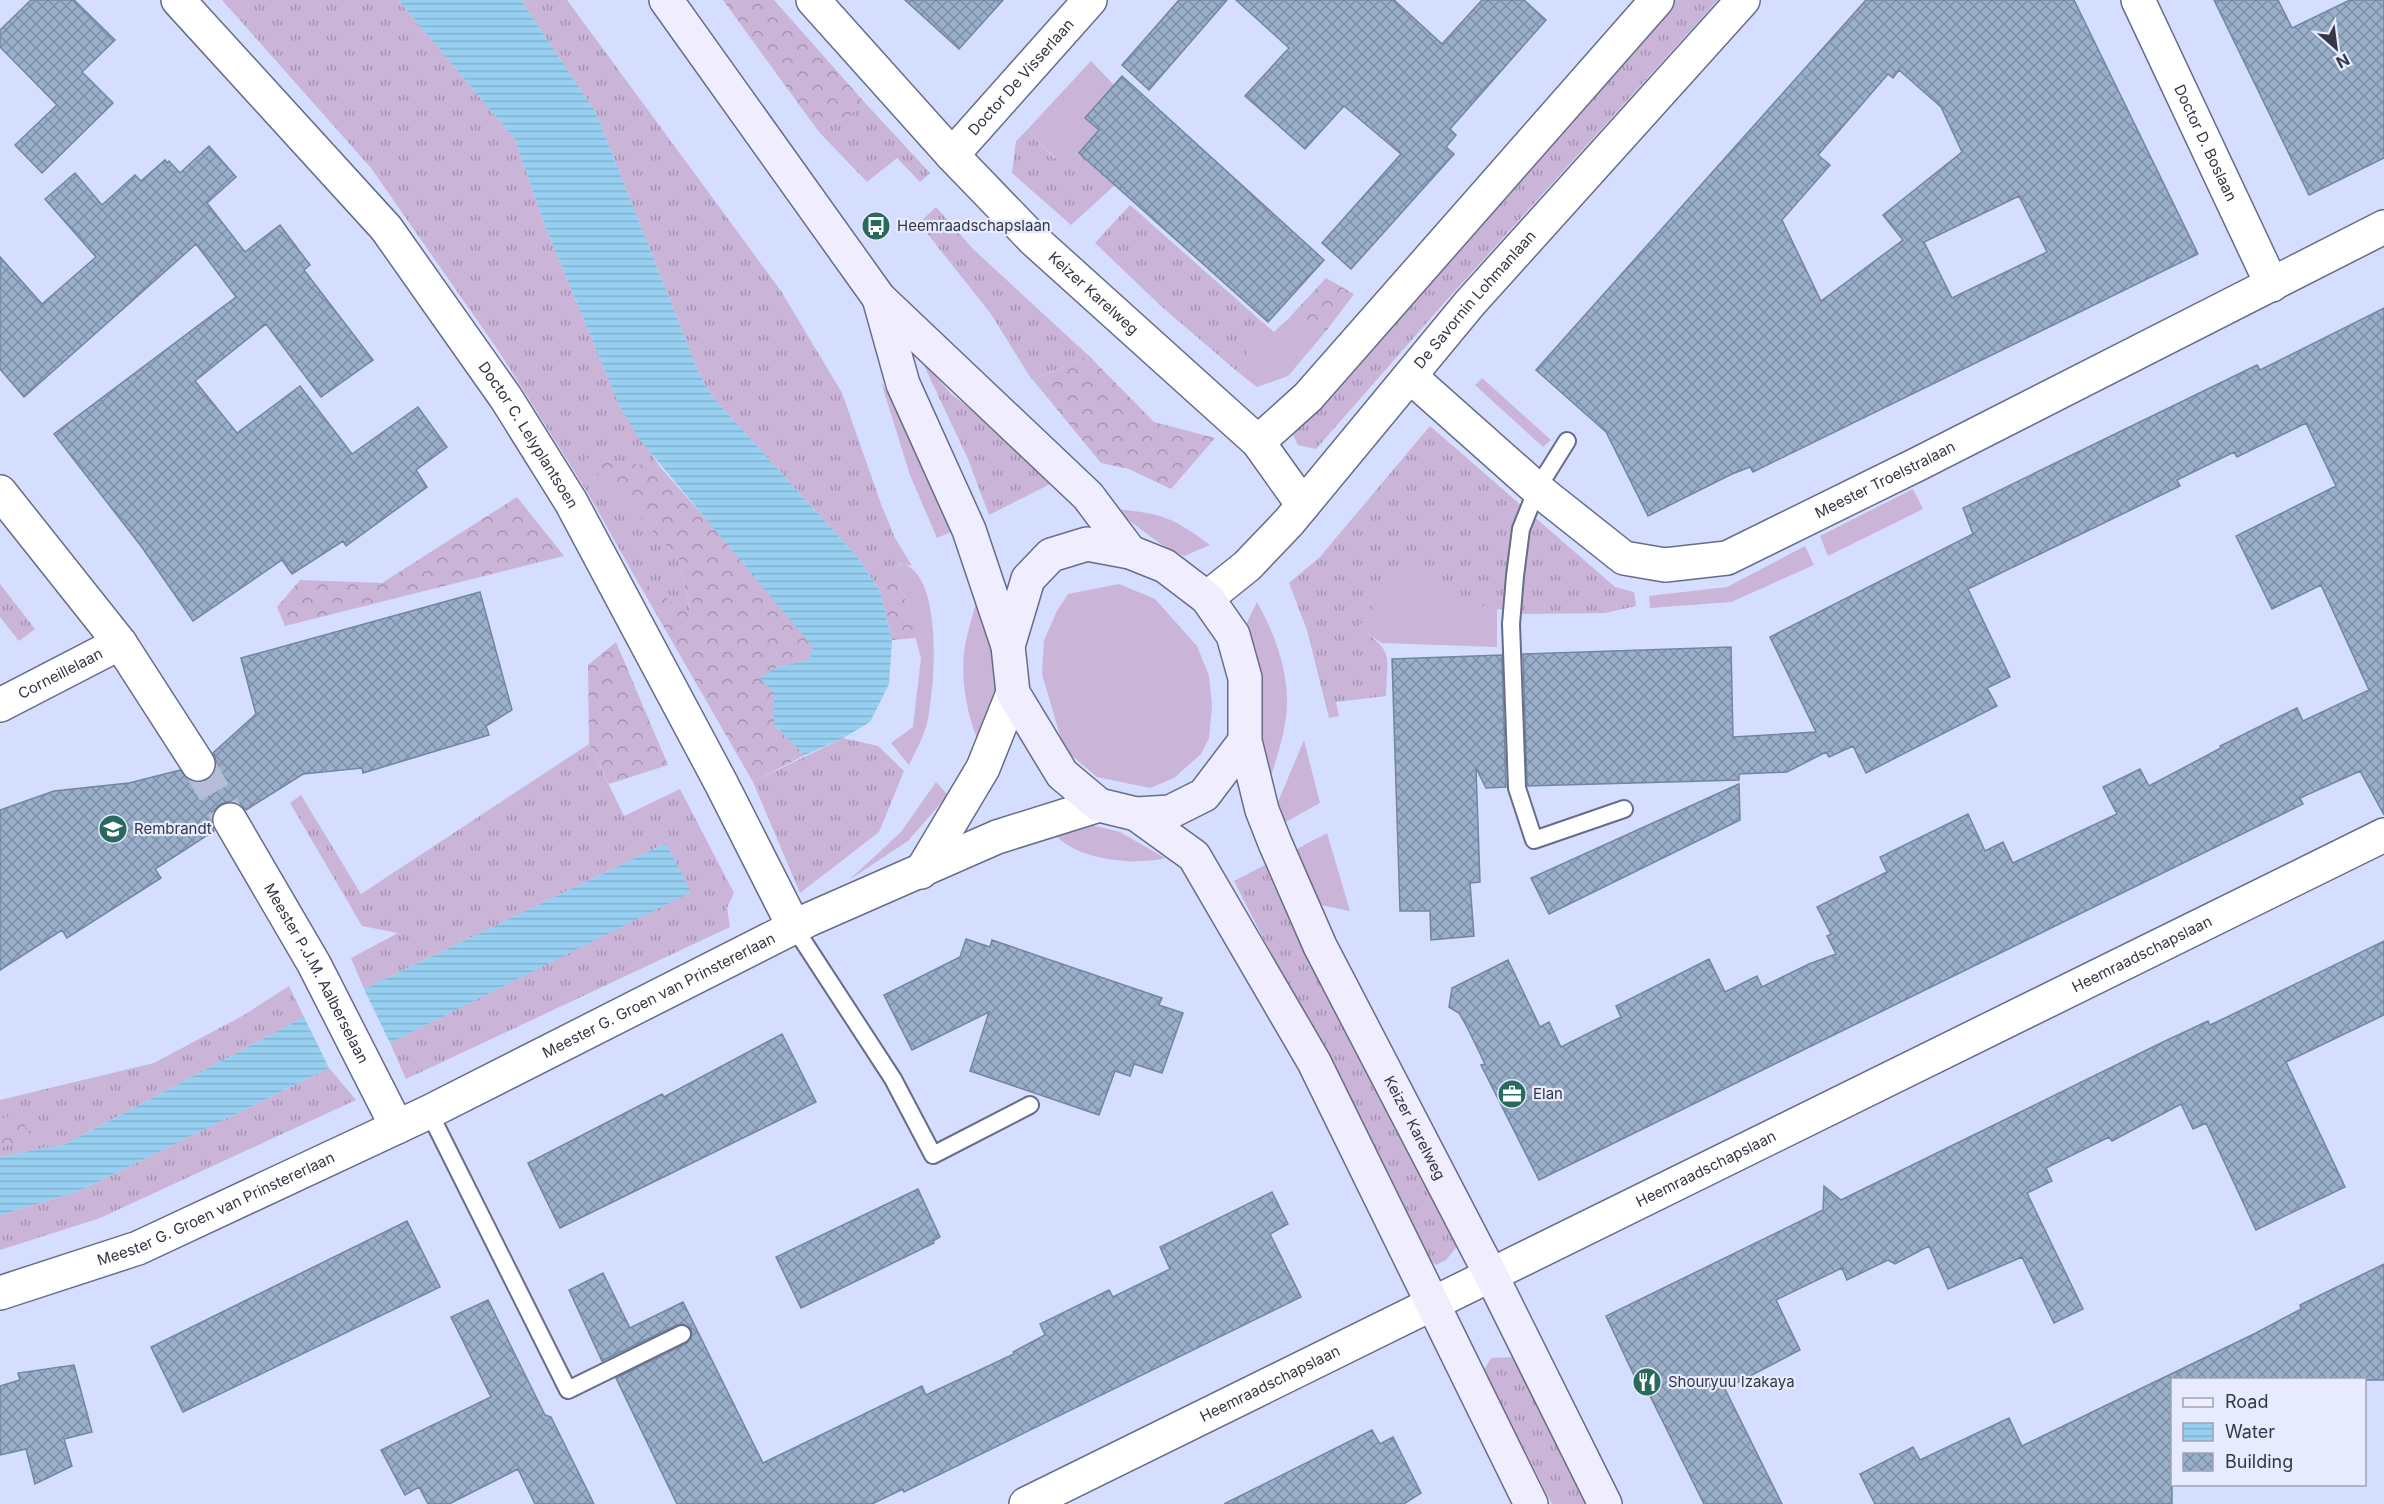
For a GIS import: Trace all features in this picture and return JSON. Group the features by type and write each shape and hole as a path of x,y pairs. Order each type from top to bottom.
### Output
{"main road":[{"path":"666,0 879,298 1088,496 1130,552"},
{"path":"879,298 903,384 969,530 1008,646 1013,693 1062,774 1099,805 1136,814 1170,812 1204,795 1245,741"},
{"name":"Keizer Karelweg","path":"1008,646 1028,579 1051,555 1087,544 1130,552 1165,566 1207,598 1233,635 1245,678 1245,741 1262,810 1320,946 1491,1275 1605,1504"},
{"path":"1136,814 1194,856 1314,1062 1531,1504"}],"street":[{"name":"Doctor C. Lelyplantsoen","path":"178,0 386,228 506,398 571,502 721,783 794,927"},
{"name":"Keizer Karelweg","path":"813,0 952,155 1034,240 1258,442 1303,506"},
{"name":"Doctor De Visserlaan","path":"952,155 1090,0"},
{"path":"1258,442 1308,397 1657,0"},
{"name":"De Savornin Lohmanlaan","path":"1207,598 1247,566 1303,506 1470,303 1743,0"},
{"name":"Doctor D. Boslaan","path":"2138,0 2272,285"},
{"name":"Meester Troelstralaan","path":"1411,377 1538,489 1624,558 1665,565 1726,558 2272,285 2384,226"},
{"path":"0,492 120,644 198,764"},
{"name":"Corneillelaan","path":"0,705 120,644"},
{"path":"921,872 983,768 1013,693"},
{"name":"Meester G. Groen van Prinstererlaan","path":"0,1293 138,1248 429,1112 794,927 997,837 1099,805"},
{"name":"Meester P.J.M. Aalberselaan","path":"230,820 314,964 397,1127"},
{"name":"Heemraadschapslaan","path":"1026,1504 2384,835"}],"lane":[{"path":"1567,441 1538,489 1521,529 1511,624 1516,788 1534,840 1624,809"},
{"name":"Meester G. Groen van Prinstererlaan","path":"794,927 893,1079 933,1155 1030,1105"},
{"path":"429,1112 568,1390 682,1334"}],"green space":[{"path":"222,0 398,0 514,138 547,231 620,407 660,467 584,459 679,559 691,616 635,577 589,495 500,353 371,168"},
{"path":"521,0 567,0 781,291 842,393 881,504 895,538 912,566 901,563 880,591 858,558 711,395 699,373 596,113"},
{"path":"723,0 774,0 866,104 819,132"},
{"path":"1671,0 1718,0 1445,302 1316,449 1298,445 1290,428"},
{"path":"1091,61 1114,85 1085,118 1099,130 1079,153 1055,158 1027,130"},
{"path":"866,104 930,173 920,182 897,158 867,182 819,132"},
{"path":"1027,130 1054,158 1079,153 1115,185 1071,225 1012,173 1016,141"},
{"path":"1130,205 1261,321 1239,373 1162,307 1095,243"},
{"path":"936,207 973,249 1089,356 1032,380 991,314 919,223"},
{"path":"1326,278 1354,294 1326,331 1288,319"},
{"path":"1288,319 1326,331 1288,376 1257,387 1239,373 1261,321 1274,332"},
{"path":"1089,356 1154,422 1215,438 1171,489 1129,469 1101,463 1033,380"},
{"path":"921,359 951,394 1060,479 989,515 968,459"},
{"path":"1482,378 1551,440 1543,447 1475,385"},
{"path":"881,382 902,416 958,529 937,538 910,475"},
{"path":"1430,426 1615,587 1634,592 1636,606 1605,613 1522,614 1456,601 1404,567 1358,628 1378,643 1386,655 1386,696 1336,702 1339,716 1329,718 1307,630 1289,583 1319,558"},
{"path":"583,458 660,467 760,580 813,647 810,660 777,667 774,725 805,755 753,782 635,577 691,615 679,559"},
{"path":"1913,489 1923,509 1828,556 1820,536"},
{"path":"517,497 564,556 285,626 277,607 300,580 382,583"},
{"path":"1114,509 1143,512 1165,518 1186,528 1210,545 1184,556 1159,543"},
{"path":"1805,546 1814,565 1731,602 1650,608 1649,596 1727,587"},
{"path":"902,563 915,572 925,588 933,634 934,660 927,723 909,765 891,743 913,727 921,658 905,598 893,573"},
{"path":"1404,566 1456,601 1497,609 1497,647 1382,643 1358,628"},
{"path":"893,573 905,598 916,638 892,640 880,591"},
{"path":"0,584 35,629 19,641 0,617"},
{"path":"1119,584 1155,599 1197,646 1209,676 1212,706 1209,738 1201,754 1174,778 1150,788 1097,777 1064,749 1042,674 1044,640 1057,611 1068,594"},
{"path":"977,598 992,656 998,707 982,750 969,715 963,665 965,646"},
{"path":"1257,602 1276,643 1284,672 1287,702 1285,726 1267,789 1243,631"},
{"path":"616,642 668,765 609,784 589,744 588,665"},
{"path":"843,738 878,746 904,771 879,832 800,893 753,782"},
{"path":"1304,740 1320,803 1282,824 1275,809"},
{"path":"589,744 624,816 680,789 734,893 727,908 730,927 406,1079 390,1043 690,892 666,843 364,989 351,958 398,933 362,926 290,803 301,795 361,894"},
{"path":"936,782 948,795 908,841 849,880 901,832"},
{"path":"1088,824 1120,832 1165,858 1138,861 1106,859 1076,849 1054,833"},
{"path":"1327,833 1350,911 1316,904 1293,851"},
{"path":"1265,865 1294,930 1459,1244 1446,1260 1436,1265 1427,1259 1234,881"},
{"path":"289,986 304,1017 66,1144 0,1157 0,1100 154,1063 244,1015"},
{"path":"329,1068 356,1100 100,1218 0,1250 0,1215 79,1191"},
{"path":"19,1114 32,1138 0,1148 0,1119"},
{"path":"1515,1357 1586,1504 1552,1504 1484,1370 1491,1358"}],"water":[{"path":"398,0 521,0 596,113 699,373 711,395 858,558 880,591 892,640 889,684 870,722 843,738 805,755 774,725 774,692 759,678 777,667 809,660 813,647 640,440 620,407 547,231 514,138"},
{"path":"666,843 691,892 390,1043 364,989"},
{"path":"304,1017 329,1068 79,1191 0,1215 0,1157 66,1144"}],"building":[{"path":"31,0 74,0 115,40 82,72 113,103 42,173 15,145 57,105 0,47 0,30"},
{"path":"905,0 1003,0 959,49"},
{"path":"1179,0 1227,0 1149,90 1122,65"},
{"path":"1236,0 1394,0 1442,44 1482,0 1524,0 1546,20 1450,129 1456,135 1446,147 1454,154 1351,269 1322,243 1401,154 1344,106 1305,149 1245,96 1289,48"},
{"path":"1866,0 2074,0 2198,254 1753,472 1750,467 1732,474 1648,516 1606,432 1536,370","holes":["1899,70 1941,107 1962,152 1883,215 1903,240 1821,301 1782,220 1830,165 1818,155 1888,74 1893,78","2019,196 2047,252 1952,298 1924,242"]},
{"path":"2214,0 2278,0 2292,28 2350,0 2384,0 2384,158 2309,195"},
{"path":"1122,76 1324,260 1268,322 1079,153 1099,130 1085,118"},
{"path":"209,146 236,177 207,203 245,252 280,225 310,265 304,270 373,360 321,397 266,324 195,381 237,433 300,386 352,454 418,407 447,447 416,470 427,487 346,546 343,541 292,574 282,560 193,621 141,546 54,434 236,297 196,244 24,397 0,369 0,257 42,304 96,257 45,199 75,173 102,205 135,175 141,181 165,160 167,163 169,161 180,173"},
{"path":"2384,308 2384,815 2360,771 2300,798 2303,804 1539,1180 1481,1065 1485,1064 1467,1027 1459,1013 1449,1007 1452,988 1508,960 1540,1027 1549,1022 1561,1047 1621,1017 1616,1006 1709,959 1725,992 1757,976 1762,987 1809,964 1836,954 1827,936 1831,934 1817,907 1887,872 1880,857 1968,814 1985,851 2003,842 2013,863 2117,814 2103,787 2140,769 2149,786 2221,748 2220,746 2297,708 2303,721 2369,690 2321,585 2272,609 2236,536 2336,486 2306,423 2237,457 2234,452 2177,480 2180,486 1968,589 2010,677 1987,688 1997,706 1866,773 1853,746 1829,757 1826,752 1787,772 1739,774 1739,780 1527,786 1523,654 1731,647 1733,737 1816,732 1770,637 1973,534 1963,508 2257,365 2260,370"},
{"path":"480,592 512,710 486,726 489,735 363,773 362,768 303,774 246,810 240,804 231,801 221,804 214,810 211,819 214,831 155,869 161,878 67,938 62,930 0,970 0,810 54,791 129,783 180,770 190,781 198,783 208,780 215,772 217,763 213,753 256,714 241,658"},
{"path":"1502,655 1506,787 1486,788 1476,768 1480,882 1470,883 1474,936 1431,940 1430,911 1400,911 1392,659"},
{"path":"1739,784 1740,820 1549,914 1531,878"},
{"path":"966,939 990,947 992,940 1162,998 1159,1005 1183,1013 1162,1073 1134,1064 1130,1076 1115,1071 1099,1115 970,1071 989,1012 912,1050 884,995 960,957"},
{"path":"2384,941 2384,1015 2286,1062 2345,1187 2256,1230 2206,1123 2193,1129 2181,1104 2112,1141 2109,1137 2046,1168 2052,1181 2027,1193 2083,1309 2054,1323 2022,1257 1948,1289 1929,1246 1895,1264 1888,1260 1847,1280 1842,1268 1776,1300 1800,1350 1725,1389 1782,1504 1704,1504 1646,1388 1641,1390 1606,1316 1823,1210 1824,1186 1841,1200 2163,1042 2208,1021 2210,1025"},
{"path":"782,1034 816,1102 560,1228 528,1163 662,1094 664,1097"},
{"path":"918,1189 940,1237 933,1241 934,1243 801,1308 776,1257"},
{"path":"1272,1192 1288,1224 1270,1234 1301,1297 904,1492 903,1489 872,1504 677,1504 616,1378 687,1343 692,1335 691,1329 683,1324 677,1325 602,1361 569,1290 603,1273 630,1328 683,1302 763,1463 922,1386 926,1395 1014,1354 1013,1352 1045,1335 1040,1324 1109,1290 1113,1297 1170,1269 1160,1247"},
{"path":"407,1221 440,1287 183,1412 151,1347"},
{"path":"2384,1264 2384,1380 2366,1380 2366,1378 2171,1378 2172,1504 1875,1504 1860,1474 1913,1447 1920,1460 2009,1418 2022,1446 2256,1333 2301,1309 2300,1305"},
{"path":"488,1300 545,1415 551,1417 594,1504 535,1504 518,1469 449,1504 428,1504 419,1487 405,1495 381,1450 491,1397 451,1317"},
{"path":"74,1365 92,1432 64,1439 72,1466 35,1484 26,1449 0,1455 0,1386 20,1380 18,1373"},
{"path":"1372,1430 1380,1444 1393,1437 1421,1493 1404,1504 1224,1504"}],"tunnel":[{"path":"198,764 230,820"}],"place":[{"name":"Heemraadschapslaan","path":"876,226"},
{"name":"Rembrandt","path":"113,829"},
{"name":"Elan","path":"1512,1094"},
{"name":"Shouryuu Izakaya","path":"1647,1382"}]}
